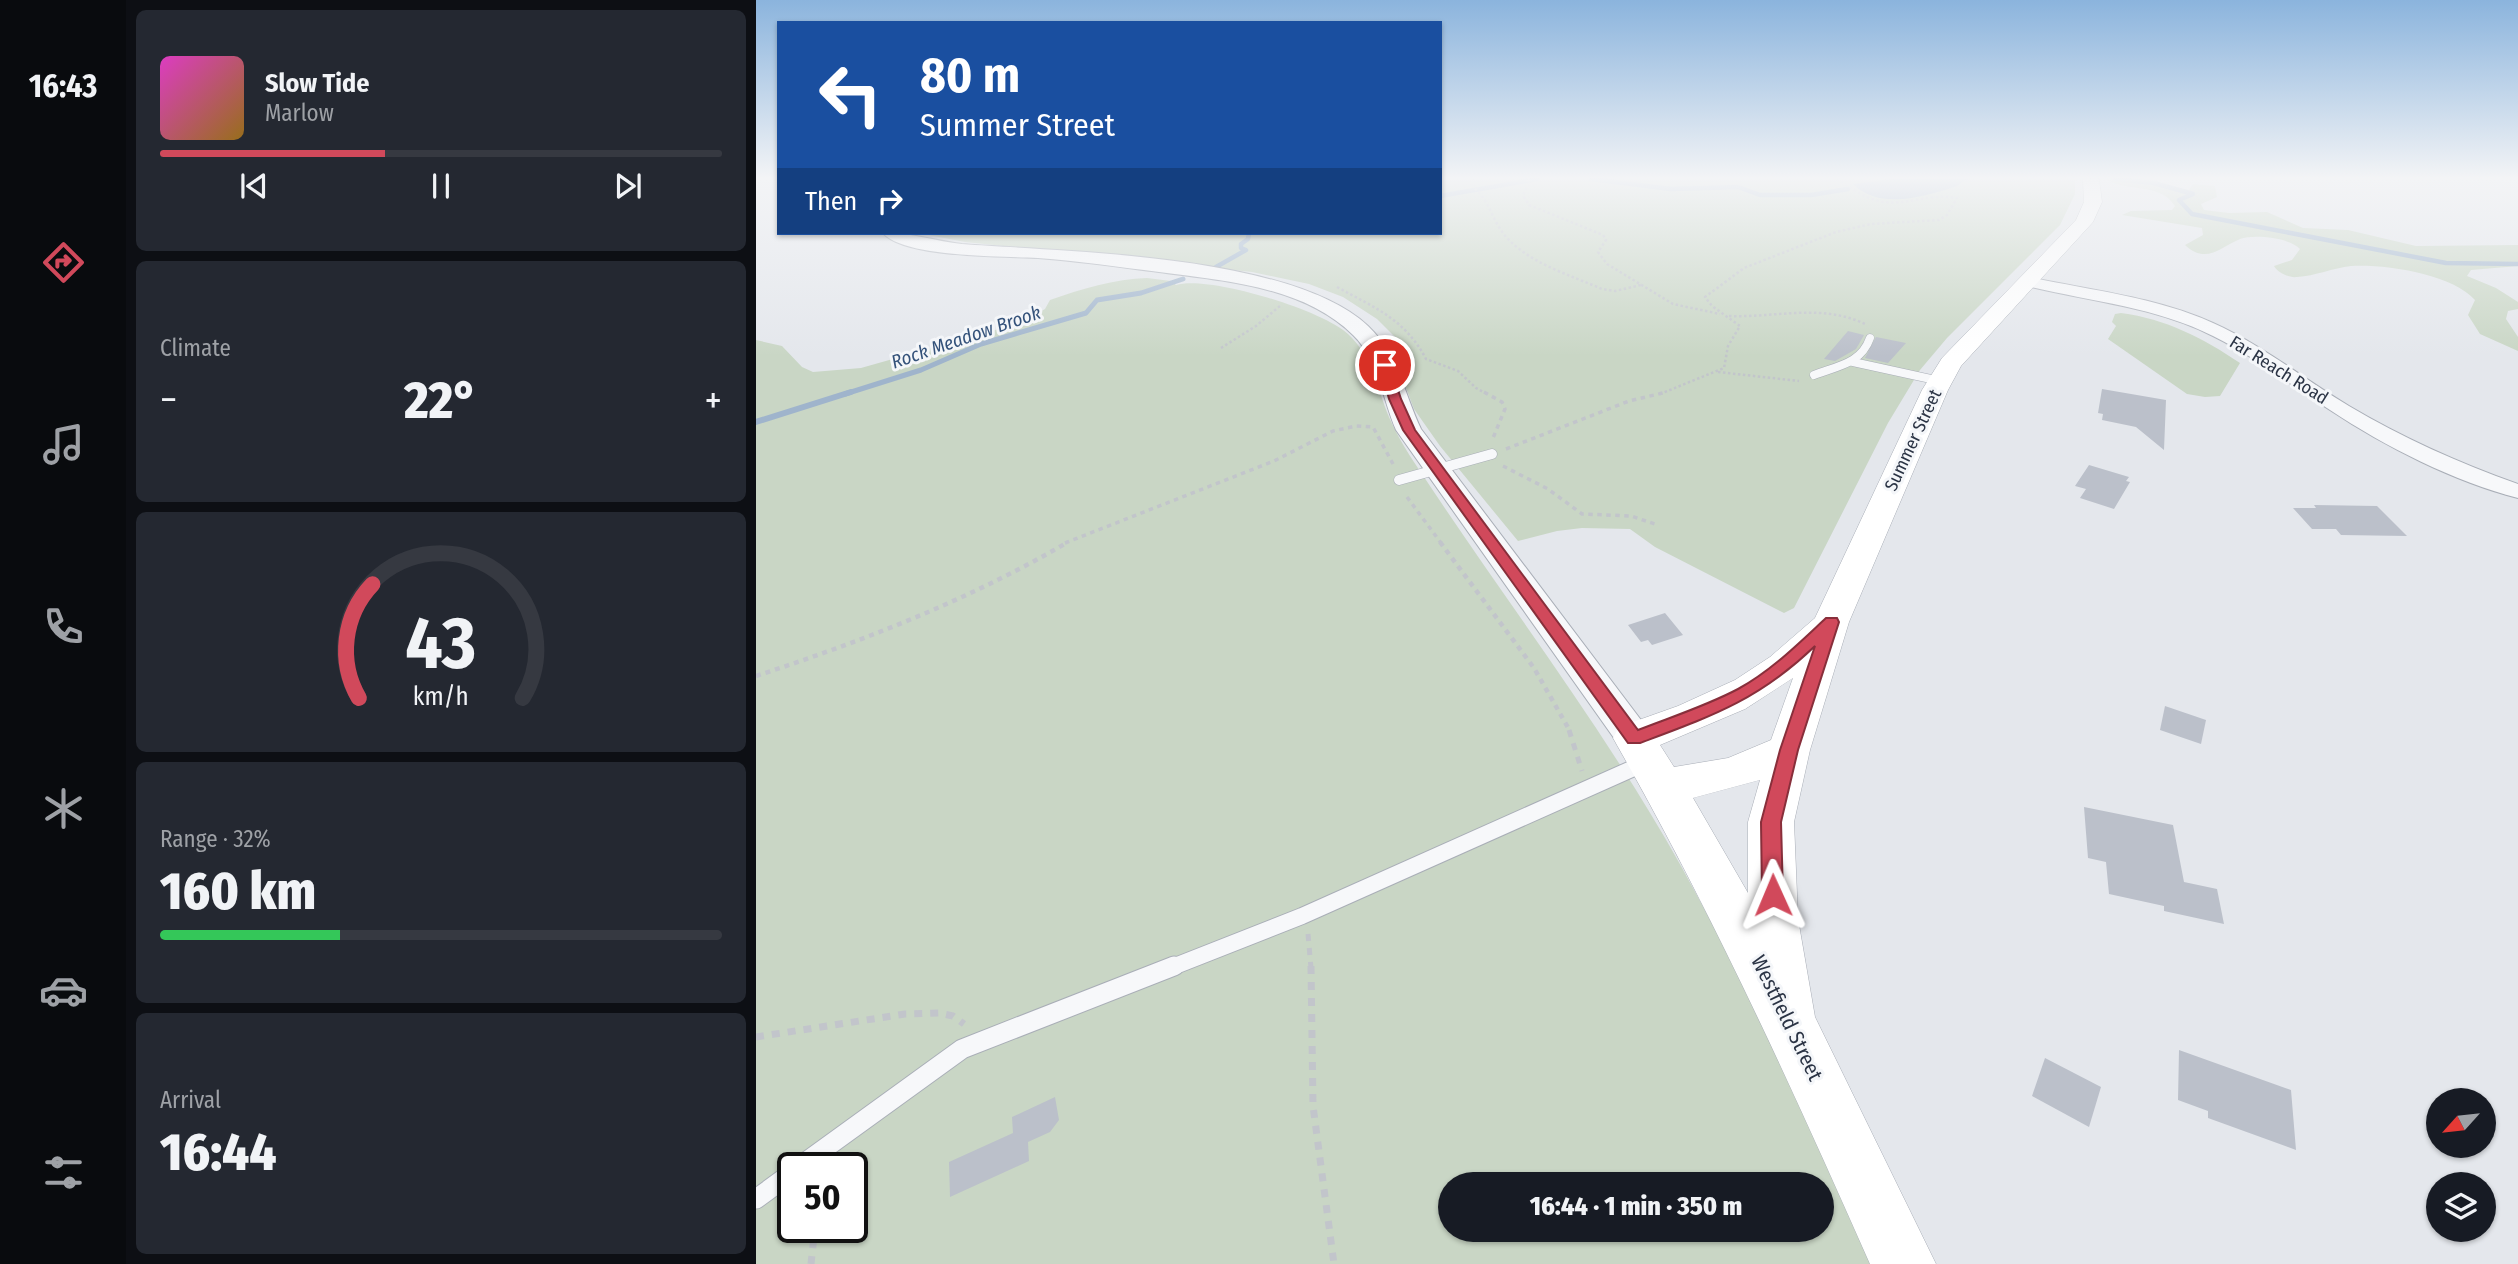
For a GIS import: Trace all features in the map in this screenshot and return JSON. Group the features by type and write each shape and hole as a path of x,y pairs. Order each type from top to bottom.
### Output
{"main road":[{"name":"Summer Street","path":"1788,1017 1773,919 1771,822 1789,750 1832,622 1924,410 1951,363 2069,238"},
{"name":"Summer Street","path":"1649,762 1707,711 1745,693 1784,666 1832,622"},
{"path":"1649,762 1695,783 1744,771 1789,750"},
{"name":"Westfield Street","path":"1649,762 1705,856 1788,1017 1903,1264"}],"street":[{"name":"Westfield Street","path":"904,238 932,245 1040,253 1224,276 1319,295 1369,338 1385,365 1395,399 1409,430 1436,470 1535,599 1649,762"},
{"name":"Far Reach Road","path":"2028,282 2201,324 2266,358 2317,394 2369,425 2435,458 2518,491"}],"lane":[{"path":"1814,375 1853,362 1868,345 1870,338"},
{"path":"1853,362 1940,381"},
{"path":"1399,480 1492,454"},
{"path":"820,1152 954,1055 986,1039 1302,916 1581,789 1649,762"},
{"path":"756,1199 777,1184"}],"path":[{"path":"1506,238 1518,248 1602,289 1615,291 1642,285"},
{"path":"1604,238 1606,240 1598,252 1603,261 1673,304 1744,317 1775,313 1845,317 1866,324 1870,338"},
{"path":"1492,454 1629,401 1668,392 1717,372 1726,364 1728,346 1740,330 1738,323 1712,307 1705,298 1744,268 1823,238"},
{"path":"1221,348 1319,295 1397,320 1415,338 1426,359 1458,371 1476,388 1505,405 1495,432 1492,454 1497,462 1516,475 1548,489 1582,514 1632,516 1655,524"},
{"path":"1717,372 1793,381 1814,375"},
{"path":"756,676 846,646 1025,567 1069,541 1274,461 1333,431 1356,426 1373,427 1396,470 1402,490 1502,622 1553,699 1580,759 1581,789"},
{"path":"1302,916 1311,959 1312,1106 1334,1264"},
{"path":"756,1037 927,1013 953,1016 986,1039"},
{"path":"811,1264 813,1243"}],"green space":[{"path":"944,238 2047,238 1947,338 1920,370 1888,423 1794,608 1784,613 1655,547 1630,529 1582,528 1518,541 1440,446 1414,409 1406,388 1397,339 1377,319 1343,297 1309,284 1252,272"},
{"path":"2198,238 2246,238 2207,254 2200,254 2185,245"},
{"path":"2272,238 2382,238 2416,246 2518,245 2518,266 2471,270 2467,276 2496,288 2518,302 2518,309 2508,311 2506,319 2518,337 2518,351 2480,334 2468,315 2475,300 2451,283 2418,272 2365,266 2291,277 2274,266 2292,260 2300,249 2289,242"},
{"path":"1147,278 1171,281 1176,285 1213,285 1265,297 1315,315 1348,334 1356,343 1373,373 1396,433 1589,717 1681,866 1781,1063 1831,1172 1438,1172 1438,1242 1834,1242 1834,1179 1871,1264 756,1264 756,340 782,346 802,367 813,372 861,368 1020,323 1045,309 1050,300 1123,280"},
{"path":"2121,313 2184,331 2240,363 2220,396 2187,394 2108,339 2116,326 2112,322 2115,314"}],"building":[{"path":"1848,331 1864,335 1856,349 1835,361 1824,359"},
{"path":"1876,337 1906,343 1888,363 1865,358"},
{"path":"2102,389 2166,400 2164,450 2136,427 2102,420 2103,414 2098,413"},
{"path":"2089,465 2129,477 2126,481 2130,482 2114,509 2080,498 2086,489 2075,486"},
{"path":"2314,505 2377,506 2407,536 2341,535 2336,529 2312,529 2293,508 2316,508"},
{"path":"1665,613 1683,635 1652,645 1648,640 1641,642 1628,625"},
{"path":"2165,706 2206,720 2201,744 2160,730"},
{"path":"2084,807 2173,825 2184,882 2217,889 2224,924 2164,911 2164,906 2109,894 2106,862 2088,858"},
{"path":"2179,1050 2291,1090 2296,1150 2208,1118 2208,1111 2178,1100"},
{"path":"2045,1058 2101,1087 2089,1127 2032,1096"},
{"path":"1055,1097 1059,1120 1050,1132 1028,1142 1029,1161 950,1197 949,1162 1013,1133 1012,1117"}],"waterway":[{"name":"Rock Meadow Brook","path":"1216,267 1246,250 1241,248 1241,244 1248,238"},
{"name":"Rock Meadow Brook","path":"2316,238 2446,263 2518,264"},
{"name":"Rock Meadow Brook","path":"845,394 921,370 981,344 1086,313 1097,300 1141,293 1183,279"},
{"name":"Rock Meadow Brook","path":"756,422 851,392"}],"route":[{"path":"1385,365 1395,399 1409,430 1634,738 1707,711 1745,693 1784,666 1832,622 1789,750 1771,822 1773,895"}]}
